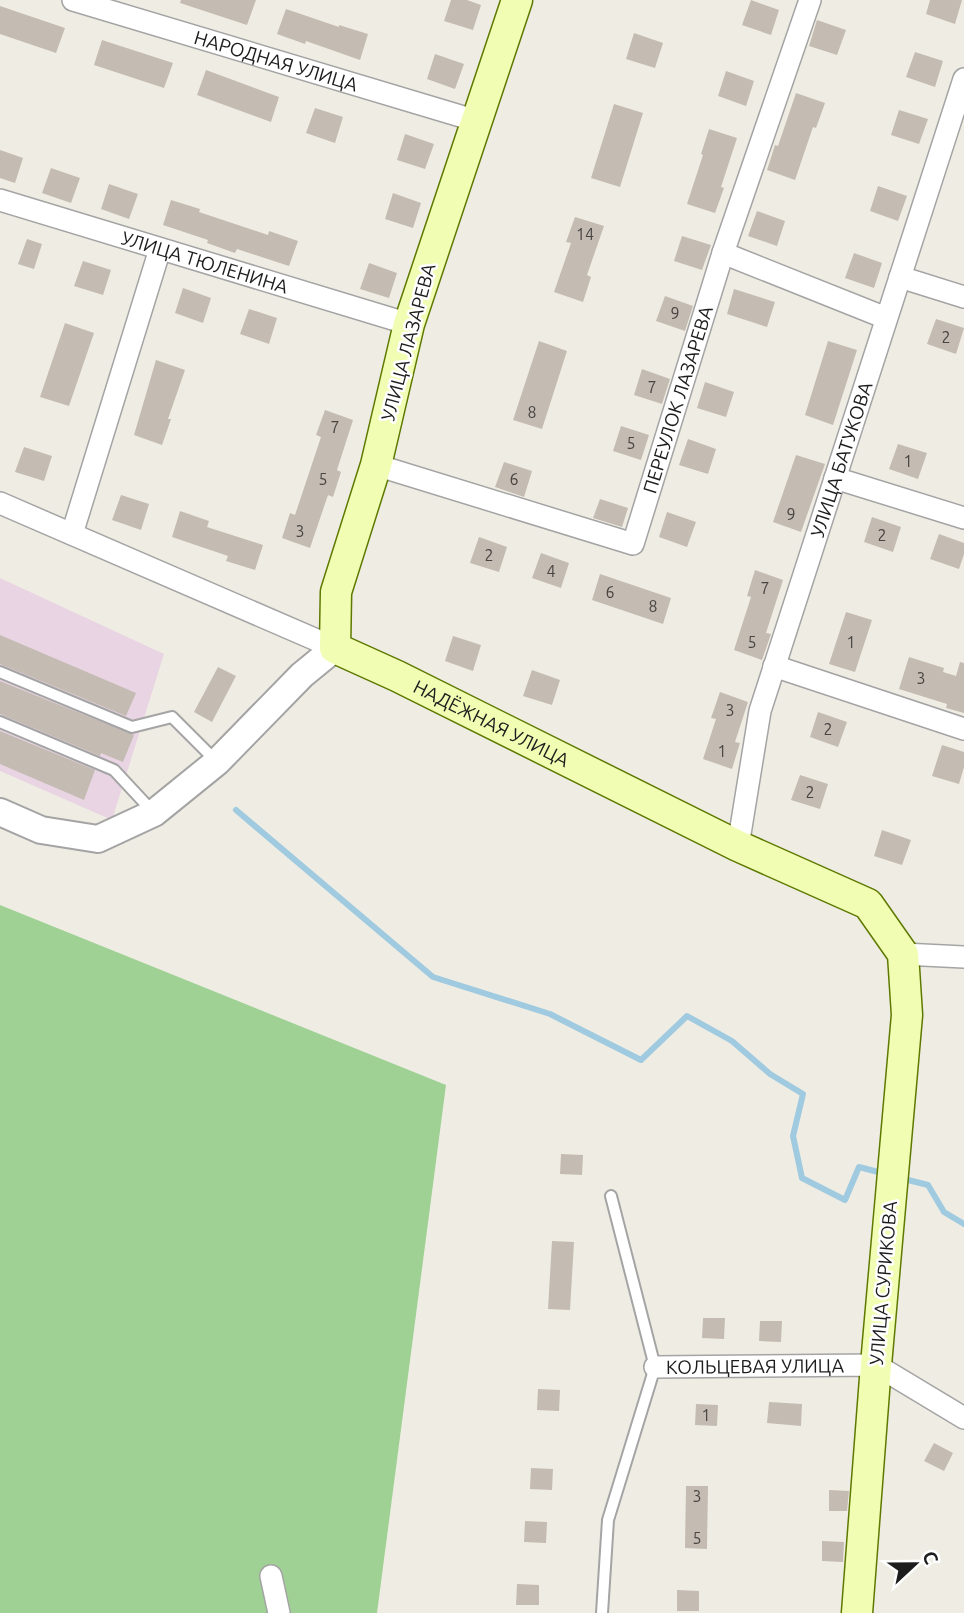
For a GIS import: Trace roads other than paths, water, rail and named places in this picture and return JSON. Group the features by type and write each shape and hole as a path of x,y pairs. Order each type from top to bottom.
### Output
{"main road":[{"name":"УЛИЦА ЛАЗАРЕВА","path":"335,648 336,593 376,465 409,324 517,0"},
{"name":"НАДЁЖНАЯ УЛИЦА","path":"335,648 409,682 738,846 868,904 903,954"},
{"name":"УЛИЦА СУРИКОВА","path":"857,1613 907,1015 903,954"}],"street":[{"name":"НАРОДНАЯ УЛИЦА","path":"73,0 477,121"},
{"name":"ПЕРЕУЛОК ЛАЗАРЕВА","path":"376,465 633,544 723,253 810,0"},
{"name":"УЛИЦА БАТУКОВА","path":"738,846 760,711 964,79"},
{"name":"УЛИЦА ТЮЛЕНИНА","path":"0,200 409,324"},
{"path":"72,534 160,249"},
{"path":"723,253 887,318"},
{"path":"900,277 964,297"},
{"path":"835,478 964,517"},
{"name":"НАДЁЖНАЯ УЛИЦА","path":"0,503 335,648"},
{"path":"0,812 41,830 98,839 154,813 218,762 302,675 335,648"},
{"path":"774,666 964,729"},
{"path":"903,954 964,957"},
{"path":"876,1365 964,1418"},
{"name":"КОЛЬЦЕВАЯ УЛИЦА","path":"655,1367 876,1365"},
{"path":"271,1576 279,1613"}],"lane":[{"path":"0,672 132,727 173,717 218,762"},
{"path":"0,722 114,770 154,813"},
{"path":"602,1613 608,1520 655,1367 611,1196"}],"waterway":[{"path":"236,810 433,977 550,1014 641,1060 687,1016 732,1041 770,1074 803,1094 793,1136 802,1178 845,1200 859,1167 886,1174"},
{"path":"900,1178 928,1185 944,1212 964,1224"}]}
